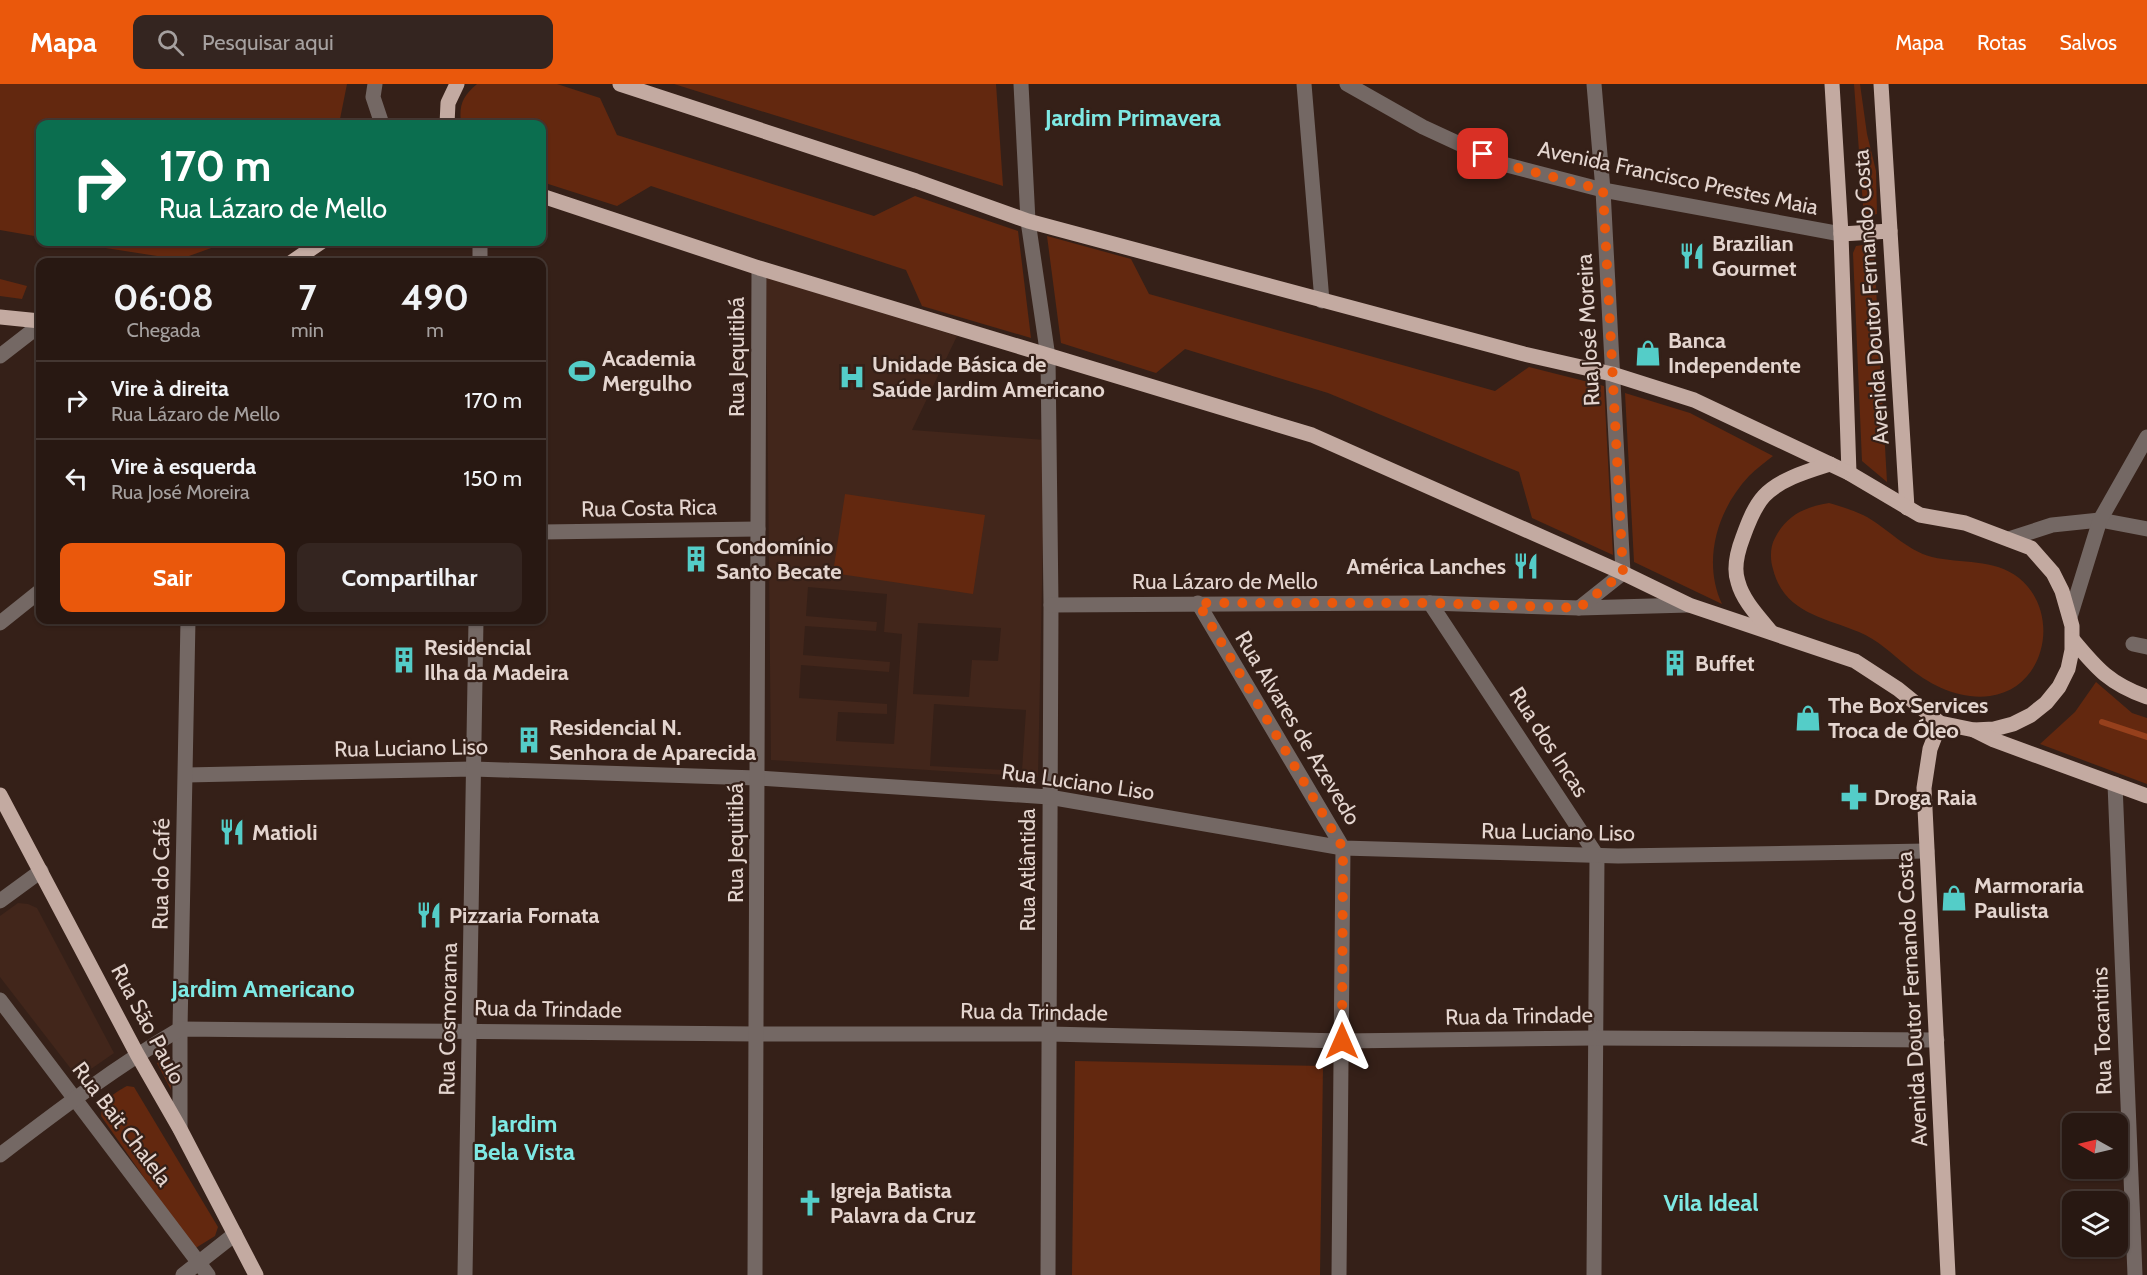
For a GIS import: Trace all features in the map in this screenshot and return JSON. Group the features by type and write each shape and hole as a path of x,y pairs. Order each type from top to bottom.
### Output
{"main road":[{"path":"447,120 448,103 457,84"},
{"path":"546,197 759,268 1312,435 1623,573 1689,605 1855,661 1898,688 1940,723 1974,730 1994,729 2013,724 2031,715 2046,703 2059,687 2068,669 2073,640 2070,617 2062,591 2046,563 2031,548 1965,523 1920,515 1849,472 1695,400 1612,374 1524,354 1028,221 916,181 620,84"},
{"name":"Avenida Doutor Fernando Costa","path":"1832,84 1849,472"},
{"name":"Avenida Doutor Fernando Costa","path":"1881,84 1907,508"},
{"path":"1840,234 1890,231"},
{"path":"298,258 315,246"},
{"path":"0,317 36,322"},
{"path":"1771,632 1745,599 1737,581 1736,562 1740,544 1755,510 1765,496 1779,484 1830,464"},
{"path":"2073,640 2113,682 2147,697"},
{"name":"Avenida Doutor Fernando Costa","path":"1940,723 1930,749 1924,788 1948,1275"},
{"path":"1974,730 1994,740 2147,796"},
{"name":"Rua São Paulo","path":"0,795 256,1275"}],"street":[{"path":"375,84 373,97 381,120"},
{"name":"Rua Atlântida","path":"1021,84 1028,221 1048,357 1051,605 1048,1275"},
{"path":"1304,84 1322,301"},
{"name":"Avenida Francisco Prestes Maia","path":"1347,84 1423,127 1503,164 1603,190 1840,234"},
{"name":"Rua José Moreira","path":"1594,84 1603,190 1623,573"},
{"name":"Rua Jequitibá","path":"755,1275 759,268"},
{"path":"0,356 36,326"},
{"path":"2070,617 2100,520 2147,437"},
{"path":"2009,539 2052,525 2100,520 2147,529"},
{"name":"Rua Costa Rica","path":"546,532 758,529"},
{"path":"1579,608 1623,573"},
{"path":"0,623 36,594"},
{"name":"Rua Alvares de Azevedo","path":"1198,603 1343,848 1339,1275"},
{"name":"Rua Lázaro de Mello","path":"1051,605 1430,603 1579,608 1689,605"},
{"name":"Rua dos Incas","path":"1430,603 1597,856"},
{"name":"Rua do Café","path":"180,1129 188,624"},
{"name":"Rua Cosmorama","path":"465,1275 471,1030 476,624"},
{"name":"Rua Luciano Liso","path":"186,775 473,769 757,778 1049,797 1343,848 1597,856 1927,851"},
{"name":"Rua Tocantins","path":"2115,784 2135,1275"},
{"path":"1593,1275 1597,856"},
{"path":"0,900 42,871"},
{"name":"Rua Bait Chalela","path":"0,1000 203,1269"},
{"path":"0,1155 74,1098 137,1054 180,1029"},
{"name":"Rua da Trindade","path":"180,1029 1049,1034 1342,1041 1595,1038 1937,1040"},
{"path":"183,1275 203,1269 235,1234"}],"shaded area":[{"path":"0,84 347,84 340,120 36,120 36,236 0,230"},
{"path":"477,84 557,84 600,98 617,135 874,216 915,196 1018,231 1031,338 922,306 906,270 651,186 617,206 546,183 546,120 461,120 463,102"},
{"path":"674,84 996,84 1003,186"},
{"path":"1854,84 1860,84 1867,134 1876,171 1877,214 1868,216 1864,213 1863,205"},
{"path":"1047,236 1131,259 1149,294 1495,391 1529,367 1604,386 1613,555 1532,518 1519,472 1328,393 1185,349 1156,373 1061,343"},
{"path":"1863,245 1874,253 1887,482 1862,461 1853,253 1856,246"},
{"path":"93,246 236,246 214,247 189,256 157,256"},
{"path":"766,277 957,336 912,430 1045,440 1038,777 771,760","holes":["808,587 887,594 884,632 902,634 894,744 836,741 838,712 887,714 887,704 799,698 801,665 889,672 890,662 803,655 805,626 876,631 877,622 806,616","918,623 1001,628 998,661 972,660 969,697 913,694","934,704 1026,710 1022,771 930,766"]},
{"path":"0,279 27,286 22,299 0,296"},
{"path":"1625,393 1690,413 1773,456 1752,473 1738,489 1721,520 1713,554 1713,571 1722,604 1634,562"},
{"path":"845,494 985,515 973,594 833,573"},
{"path":"1829,503 1863,515 1922,554 1988,564 2019,578 2032,593 2040,610 2043,628 2042,647 2035,664 2024,679 2009,690 1990,696 1967,696 1946,690 1916,673 1866,635 1807,611 1786,595 1778,584 1771,561 1773,541 1790,518 1804,510"},
{"path":"2096,682 2132,713 2147,718 2147,784 2040,744 2075,712"},
{"path":"18,903 37,908 114,1053 78,1078 0,977 0,916"},
{"path":"170,1056 171,1090 157,1063"},
{"path":"1075,1061 1323,1066 1320,1275 1072,1275"},
{"path":"127,1086 134,1087 218,1227 215,1236 194,1249 101,1116 106,1102"}],"waterway":[{"path":"2102,722 2147,737"}],"place":[{"name":"Brazilian Gourmet","path":"1692,256"},
{"name":"Banca Independente","path":"1648,353"},
{"name":"Academia Mergulho","path":"582,371"},
{"name":"Unidade Básica de Saúde Jardim Americano","path":"852,377"},
{"name":"Condomínio Santo Becate","path":"696,559"},
{"name":"América Lanches","path":"1526,566"},
{"name":"Residencial Ilha da Madeira","path":"404,660"},
{"name":"Buffet","path":"1675,663"},
{"name":"The Box Services Troca de Óleo","path":"1808,718"},
{"name":"Residencial N. Senhora de Aparecida","path":"529,740"},
{"name":"Droga Raia","path":"1854,797"},
{"name":"Matioli","path":"232,832"},
{"name":"Marmoraria Paulista","path":"1954,898"},
{"name":"Pizzaria Fornata","path":"429,915"},
{"name":"Igreja Batista Palavra da Cruz","path":"810,1203"}],"district":[{"name":"Jardim Primavera","path":"1133,117"},
{"name":"Jardim Americano","path":"263,988"},
{"name":"Jardim Bela Vista","path":"524,1137"},
{"name":"Vila Ideal","path":"1711,1202"}],"route":[{"path":"1342,1041 1343,848 1198,603 1430,603 1579,608 1623,573 1603,190 1503,164 1483,154"}]}
